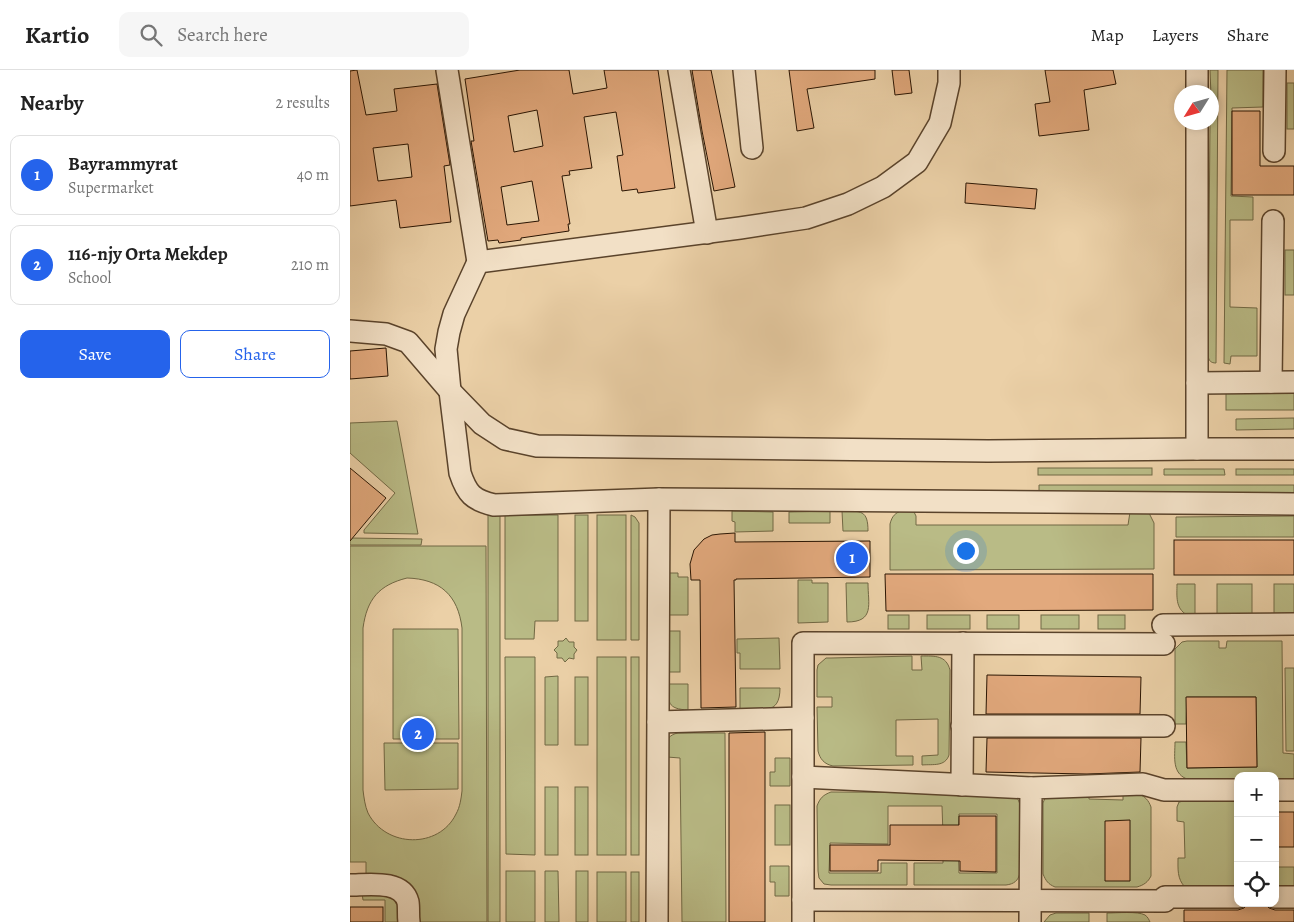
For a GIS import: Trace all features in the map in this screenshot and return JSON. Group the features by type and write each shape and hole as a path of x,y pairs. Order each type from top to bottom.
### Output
{"street":[{"path":"447,70 478,262 454,314 446,349 460,473 463,483 480,502 494,505 659,498 1294,504"},
{"path":"679,70 707,233"},
{"path":"744,70 752,148"},
{"path":"478,262 707,233 806,218 848,204 883,187 917,162 940,123 949,83 949,70"},
{"path":"1197,70 1197,85"},
{"path":"1274,151 1275,70"},
{"path":"1197,130 1197,449"},
{"path":"1271,382 1273,221"},
{"path":"350,331 386,334 408,342 450,391 482,424 505,439 537,446 988,451 1294,449"},
{"path":"1197,383 1294,382"},
{"path":"657,922 659,498"},
{"path":"803,922 803,643 963,643 1163,634 1294,624"},
{"path":"962,785 963,643"},
{"path":"658,722 803,718"},
{"path":"962,726 1164,726"},
{"path":"803,777 1031,788 1143,784 1164,790 1234,790"},
{"path":"1030,912 1031,788"},
{"path":"1279,790 1294,790"},
{"path":"350,885 398,888 408,901 409,922"},
{"path":"1279,897 1294,896"},
{"path":"803,900 1030,912 1165,899 1234,897"}],"green space":[{"path":"1210,70 1218,70 1218,85 1211,85"},
{"path":"1227,70 1263,70 1263,107 1232,108 1231,196 1253,197 1253,220 1230,220 1230,307 1257,308 1257,356 1231,356 1230,364 1224,363"},
{"path":"1287,83 1294,83 1294,129 1287,129"},
{"path":"1210,130 1218,130 1216,363 1210,361 1208,356"},
{"path":"1285,250 1294,250 1294,295 1285,295"},
{"path":"1226,393 1294,393 1294,410 1226,410"},
{"path":"1294,418 1294,429 1236,430 1236,419"},
{"path":"397,421 418,534 364,533 364,530 395,493 350,453 350,423"},
{"path":"1038,468 1152,468 1152,475 1038,475"},
{"path":"1164,469 1224,469 1225,475 1164,475"},
{"path":"1236,469 1294,469 1294,475 1236,475"},
{"path":"1039,485 1294,485 1294,495 1039,494"},
{"path":"903,510 914,512 916,525 1128,525 1130,512 1149,513 1154,523 1154,569 890,570 890,524 894,515"},
{"path":"732,511 773,512 773,531 735,532"},
{"path":"830,511 830,523 789,523 789,512"},
{"path":"842,511 854,511 865,515 868,531 843,531"},
{"path":"488,515 500,515 500,922 488,922"},
{"path":"505,515 558,515 558,621 535,621 534,639 505,639"},
{"path":"575,515 588,515 588,621 575,621"},
{"path":"597,515 626,515 626,640 597,640"},
{"path":"631,515 639,523 639,640 631,640"},
{"path":"1294,516 1294,537 1176,537 1176,517"},
{"path":"350,538 422,539 421,545 350,545"},
{"path":"350,546 486,546 487,922 418,922 418,903 366,876 366,862 350,862","holes":["407,578 419,579 438,586 445,591 452,598 460,616 462,628 462,791 456,814 448,825 438,834 412,840 399,838 387,833 376,825 365,805 363,790 363,628 371,601 382,589"]},
{"path":"668,573 678,573 678,577 688,577 688,615 668,615"},
{"path":"798,580 812,580 812,583 828,583 828,622 798,623"},
{"path":"846,583 868,583 869,605 866,615 862,619 847,622"},
{"path":"1177,584 1195,584 1195,615 1187,615 1180,609"},
{"path":"1217,584 1252,584 1252,615 1217,615"},
{"path":"1274,584 1294,584 1294,616 1274,616"},
{"path":"888,615 909,615 909,629 888,629"},
{"path":"927,615 970,615 970,629 927,629"},
{"path":"987,615 1019,615 1019,629 987,629"},
{"path":"1041,615 1079,615 1079,629 1041,629"},
{"path":"1098,615 1125,615 1125,629 1098,629"},
{"path":"393,629 458,629 459,739 393,739"},
{"path":"668,631 680,631 680,672 668,672"},
{"path":"566,638 569,642 574,642 574,647 577,650 574,654 574,659 569,658 565,662 562,658 557,658 557,653 554,650 558,646 558,641 563,641"},
{"path":"779,638 780,669 740,669 740,653 737,653 737,639"},
{"path":"1219,641 1219,648 1226,648 1227,641 1282,641 1283,753 1294,754 1294,780 1279,780 1279,772 1234,772 1234,780 1190,780 1180,774 1175,765 1175,742 1186,742 1187,768 1257,767 1256,697 1187,697 1186,724 1175,724 1175,649 1182,642"},
{"path":"912,656 912,670 922,670 921,656 935,656 946,661 950,670 949,755 947,759 938,764 922,765 922,756 938,755 938,719 896,720 896,756 913,756 913,765 833,766 821,759 818,751 817,707 832,707 832,697 817,697 818,665 826,658"},
{"path":"505,657 535,657 535,855 506,854"},
{"path":"597,657 626,657 626,855 597,855"},
{"path":"631,657 639,657 639,855 631,855"},
{"path":"1285,668 1294,668 1294,751 1286,751"},
{"path":"558,676 558,745 545,745 545,677"},
{"path":"575,677 588,677 588,745 575,745"},
{"path":"668,684 688,684 688,710 672,706 668,696"},
{"path":"740,688 780,688 779,697 777,703 768,709 740,709"},
{"path":"678,733 725,733 726,922 682,922 680,758 667,757 665,742 671,736"},
{"path":"384,743 458,743 458,789 385,790"},
{"path":"775,758 790,758 790,786 770,786 770,772 775,772"},
{"path":"545,787 558,787 558,855 545,855"},
{"path":"575,787 588,787 588,855 575,855"},
{"path":"831,792 1007,793 1012,795 1017,798 1020,805 1019,876 1015,882 1006,885 914,885 914,863 943,863 943,839 958,839 959,873 997,873 997,814 959,814 958,835 943,835 942,806 888,806 888,844 830,843 829,873 881,873 881,863 907,863 907,885 824,884 819,878 818,871 817,806 822,797"},
{"path":"1089,793 1089,799 1123,800 1123,793 1136,794 1143,796 1149,802 1151,807 1151,876 1144,884 1137,887 1055,887 1045,879 1043,874 1043,803 1045,798 1051,794"},
{"path":"1234,800 1234,888 1185,887 1181,881 1178,870 1178,858 1185,858 1184,822 1177,821 1177,807 1179,802"},
{"path":"775,805 790,805 790,845 775,845"},
{"path":"770,866 789,866 789,896 775,896 775,882 770,882"},
{"path":"1279,867 1294,867 1294,887 1279,887"},
{"path":"506,871 535,871 535,922 506,922"},
{"path":"545,871 558,871 559,922 545,922"},
{"path":"576,871 588,871 588,922 576,922"},
{"path":"597,872 626,872 626,922 597,922"},
{"path":"631,872 639,872 639,922 631,922"},
{"path":"362,893 389,894 397,902 400,922 385,922 385,900 363,900"},
{"path":"1056,913 1089,913 1089,922 1044,922 1050,915"},
{"path":"1107,913 1142,914 1150,922 1107,922"}],"building":[{"path":"357,70 366,115 397,111 394,89 437,84 450,165 444,166 451,222 400,228 396,200 350,206 350,71","holes":["408,144 412,177 378,181 373,148"]},
{"path":"520,70 569,70 573,94 607,88 604,70 658,70 675,188 638,193 637,189 622,191 617,156 623,155 616,112 584,117 592,168 569,171 570,175 562,176 570,224 568,224 569,231 499,243 498,240 488,241 471,141 474,141 465,79","holes":["537,110 543,146 514,152 508,116","532,181 539,221 507,225 501,187"]},
{"path":"692,70 711,70 735,187 714,191"},
{"path":"789,70 875,70 875,79 807,89 814,128 797,131"},
{"path":"892,70 909,70 912,93 895,95"},
{"path":"1045,70 1113,70 1116,84 1084,90 1089,130 1039,136 1035,104 1050,102"},
{"path":"1232,111 1260,111 1260,166 1294,166 1294,195 1232,195"},
{"path":"966,183 1037,189 1035,209 965,203"},
{"path":"386,348 388,376 350,379 350,351"},
{"path":"350,468 386,498 350,541"},
{"path":"735,533 735,542 870,541 870,577 734,580 736,707 701,708 700,580 691,580 690,564 694,550 704,539 712,535"},
{"path":"1174,540 1294,540 1294,575 1174,575"},
{"path":"885,574 1153,574 1153,610 886,611"},
{"path":"987,675 1141,677 1140,714 986,714"},
{"path":"1186,697 1256,697 1257,767 1187,768"},
{"path":"765,732 765,922 729,922 729,733"},
{"path":"987,738 1141,738 1140,772 1087,774 986,772"},
{"path":"1279,812 1294,812 1294,847 1279,847"},
{"path":"959,816 996,816 996,872 960,871 960,861 878,860 878,871 830,871 830,845 890,845 890,825 959,825"},
{"path":"1130,820 1130,881 1105,881 1105,821"},
{"path":"350,907 383,907 383,922 350,922"},
{"path":"1268,907 1275,910 1294,910 1294,922 1184,922 1184,910 1238,910"}],"place":[{"name":"Bayrammyrat","path":"852,558"},
{"name":"116-njy Orta Mekdep","path":"418,734"}]}
